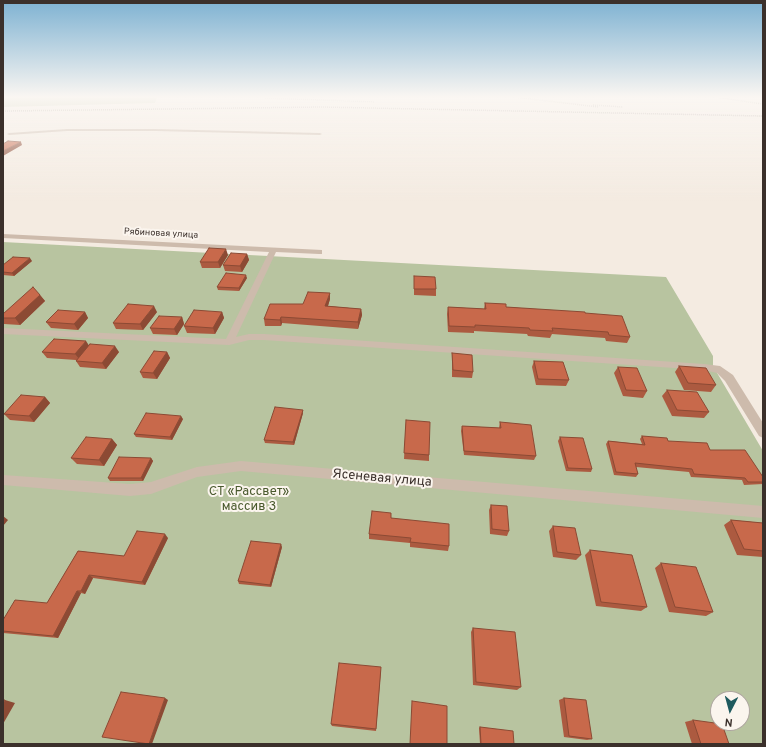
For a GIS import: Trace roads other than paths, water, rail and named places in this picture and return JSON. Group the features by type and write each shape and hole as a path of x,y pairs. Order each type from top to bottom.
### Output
{"street":[{"path":"6,136 48,132"},
{"path":"232,132 320,134"},
{"name":"Рябиновая улица","path":"3,236 318,252"},
{"path":"229,342 274,249"},
{"path":"3,331 229,342 249,337 264,337 704,367 720,370 729,378 763,433"},
{"name":"Ясеневая улица","path":"3,480 130,490 151,488 197,472 241,466 763,512"}],"park label":[{"name":"СТ «Рассвет» массив 3","path":"249,500"}]}
